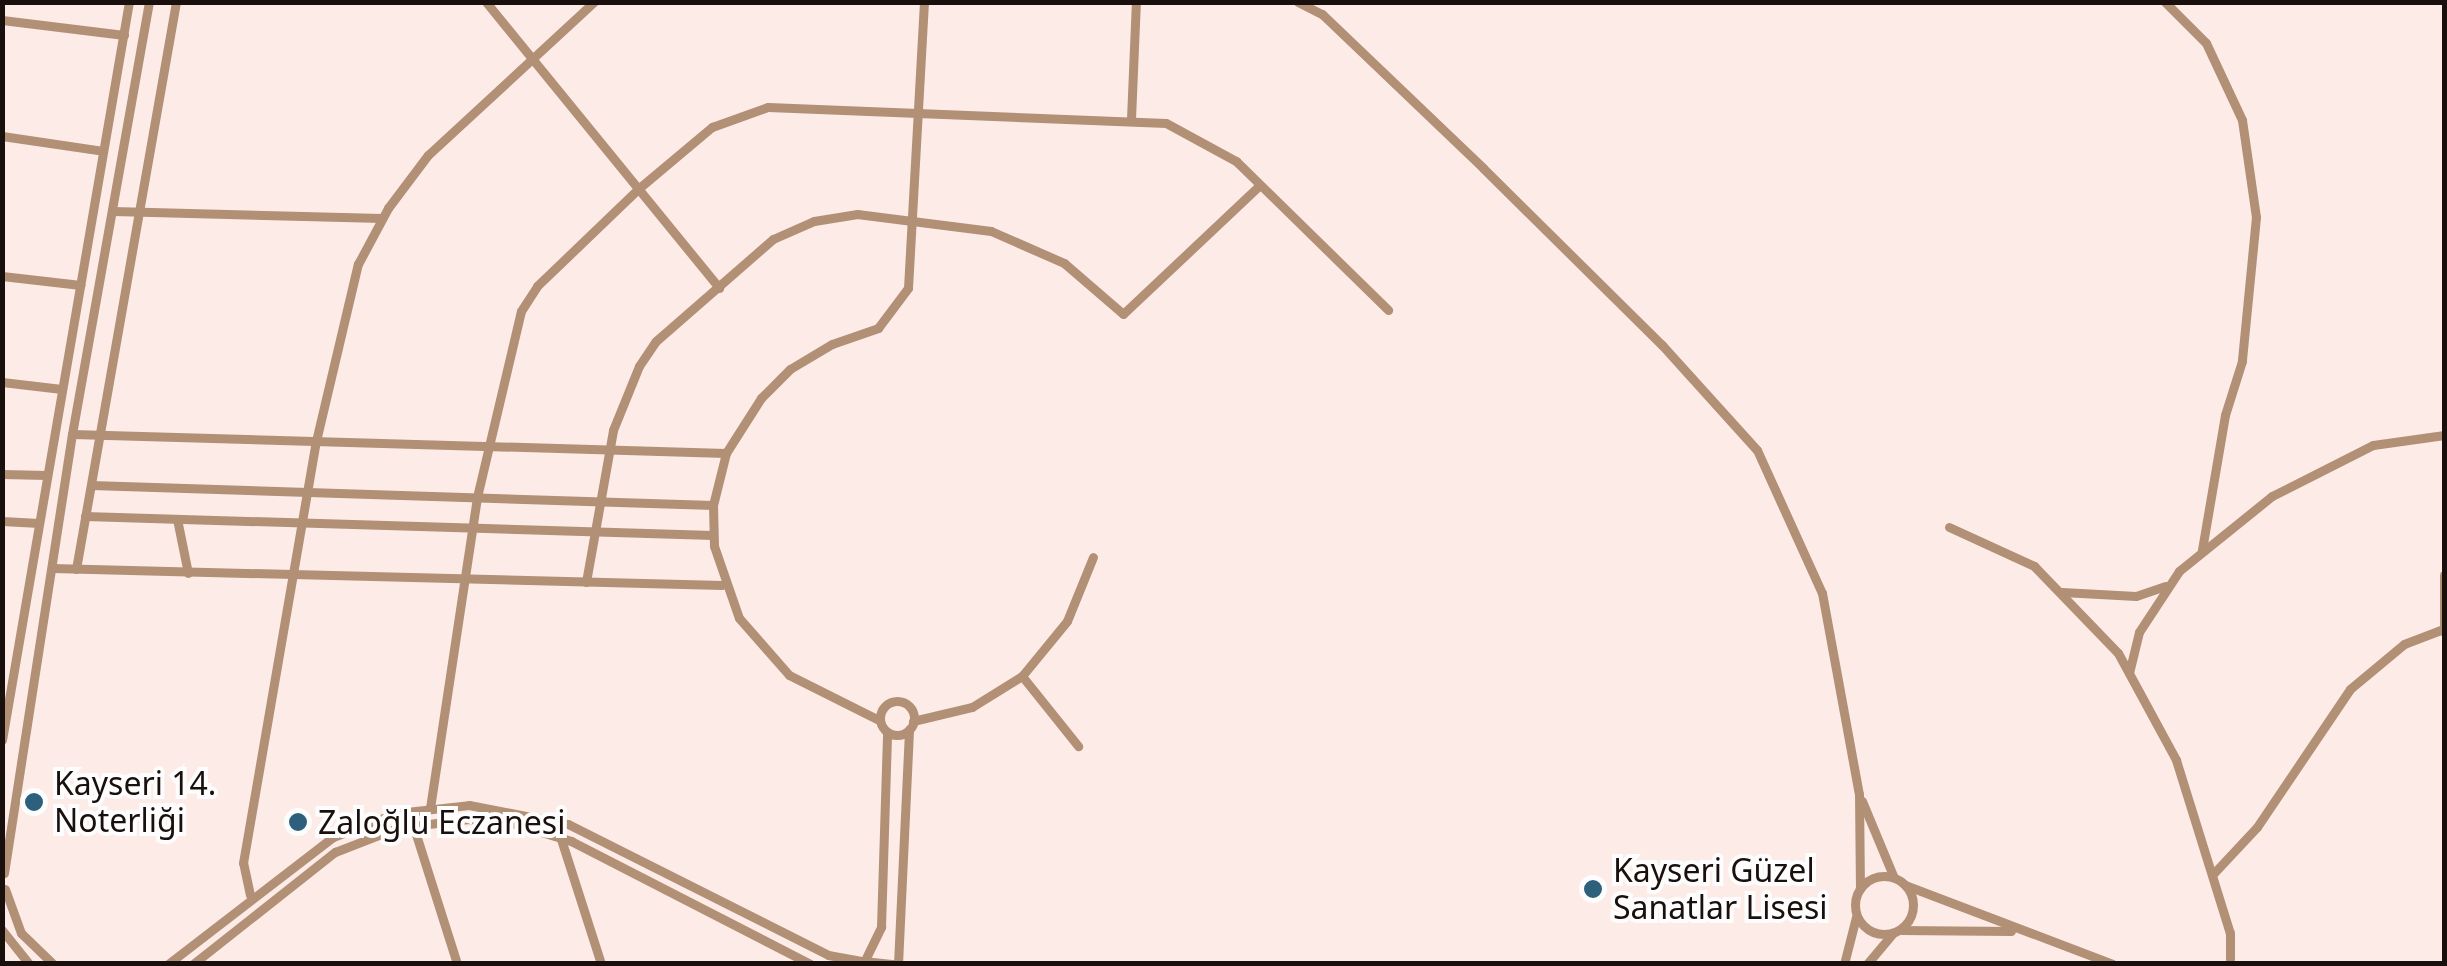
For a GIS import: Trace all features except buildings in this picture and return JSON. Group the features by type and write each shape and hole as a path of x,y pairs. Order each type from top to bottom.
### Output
{"street":[{"path":"2,740 129,2"},
{"path":"53,964 21,933 4,892 3,873 72,434 149,2"},
{"path":"76,569 176,2"},
{"path":"486,2 719,288"},
{"path":"250,896 243,863 316,441 348,296 382,218 442,138 594,2"},
{"path":"862,961 881,927 887,732 880,720 789,675 752,638 722,585 712,505 726,453 761,398 790,369 832,344 878,328 894,313 911,278 924,2"},
{"path":"1130,118 1136,2"},
{"path":"1298,2 1322,14 1483,168 1662,345 1756,450 1822,593 1859,794 1860,889 1844,964"},
{"path":"2165,2 2206,43 2242,120 2256,217 2242,361 2225,415 2202,550"},
{"path":"2,20 124,35"},
{"path":"430,808 477,498 524,303 638,189 700,134 754,110 1130,118 1194,134 1260,185 1388,310"},
{"path":"2,136 103,151"},
{"path":"586,582 609,449 625,394 647,353 773,239 800,226 857,214 991,231 1037,247 1076,272 1122,314 1260,185"},
{"path":"113,211 382,218"},
{"path":"2,276 80,285"},
{"path":"2,382 62,389"},
{"path":"72,434 726,453"},
{"path":"2128,673 2139,632 2171,582 2202,550 2321,466 2386,441 2444,435"},
{"path":"2,474 47,474"},
{"path":"90,486 712,505"},
{"path":"85,516 713,535"},
{"path":"177,519 188,573"},
{"path":"2,522 39,522"},
{"path":"1948,526 2021,558 2061,592 2128,673 2176,760 2213,874 2230,959"},
{"path":"887,732 972,707 1022,676 1067,622 1093,557"},
{"path":"52,568 722,585"},
{"path":"2213,874 2270,810 2350,689 2404,644 2444,631 2444,575"},
{"path":"2061,592 2136,596 2171,582"},
{"path":"1022,676 1078,746"},
{"path":"168,964 250,896 333,837 430,808 504,807 568,824 828,955 896,964 910,707 897,700 884,706 880,720"},
{"path":"1859,794 1894,878"},
{"path":"193,964 316,862 413,825 484,820 560,836 810,964"},
{"path":"413,825 457,964"},
{"path":"560,836 601,964"},
{"path":"1860,889 1875,878 1894,878 2113,964"},
{"path":"1868,964 1913,909 1905,885"},
{"path":"1856,914 1874,932 1990,929 2042,938"},
{"path":"2,930 7,944 29,964"}],"place":[{"name":"Kayseri 14. Noterliği","path":"34,802"},
{"name":"Zaloğlu Eczanesi","path":"298,822"},
{"name":"Kayseri Güzel Sanatlar Lisesi","path":"1593,889"}]}
